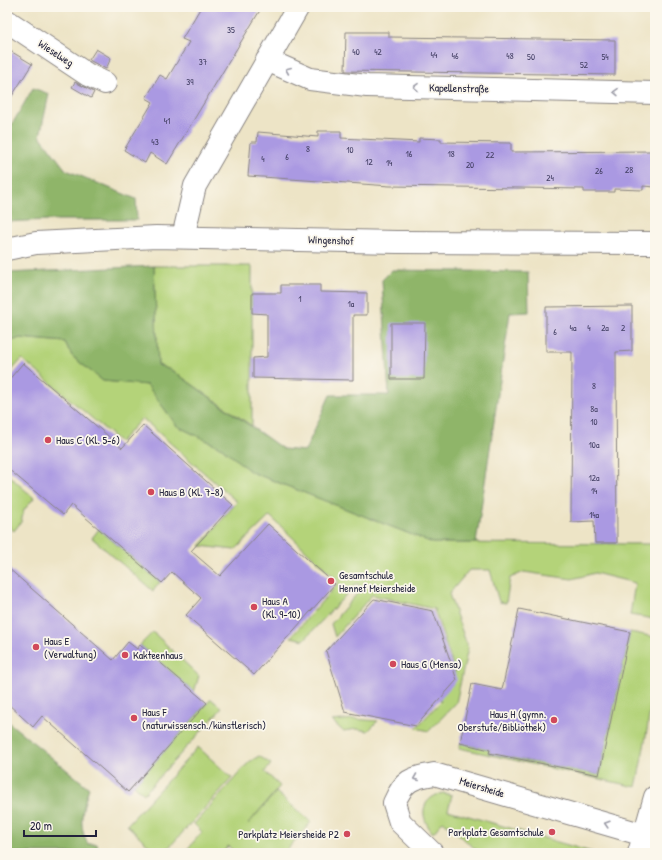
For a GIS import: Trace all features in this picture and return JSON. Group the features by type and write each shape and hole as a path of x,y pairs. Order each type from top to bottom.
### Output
{"street":[{"path":"183,237 195,186 266,60 298,7"},
{"name":"Wieselweg","path":"7,21 88,75 105,83"},
{"name":"Kapellenstraße","path":"266,60 310,79 366,86 655,93"},
{"name":"Wingenshof","path":"7,249 36,243 183,237 397,242 655,243"},
{"name":"Meiersheide","path":"432,853 400,822 394,803 400,789 415,777 434,774 642,844 655,797"}],"green space":[{"path":"33,88 49,94 40,136 66,170 136,199 137,220 48,220 7,222 7,133"},
{"path":"154,266 252,266 252,426 173,371 158,365"},
{"path":"154,266 158,365 173,371 283,449 305,451 330,395 389,395 382,280 392,270 528,272 529,312 510,313 476,543 433,543 251,472 222,448 177,426 147,385 103,381 72,356 65,342 20,338 7,343 7,273"},
{"path":"20,338 65,342 72,356 103,381 147,385 177,426 222,448 251,472 433,543 655,544 655,619 630,615 635,583 595,573 572,579 524,572 510,578 506,603 499,602 490,570 469,570 449,594 468,648 456,703 429,731 416,728 441,701 437,695 455,672 434,609 372,595 335,637 331,624 361,589 357,583 304,640 291,637 339,582 270,516 235,550 200,546 237,502 142,418 120,442 22,359 7,376 7,343"},
{"path":"7,474 34,498 24,510 21,522 14,531 7,525"},
{"path":"99,529 160,582 153,591 92,538"},
{"path":"153,632 199,676 194,692 140,645"},
{"path":"630,632 655,637 654,676 650,713 636,787 459,748 461,743 490,750 489,753 599,775"},
{"path":"211,699 222,708 144,794 134,785"},
{"path":"354,719 378,721 368,731 357,729 343,731 332,721"},
{"path":"7,721 89,788 82,816 83,830 88,844 97,844 99,853 7,853"},
{"path":"198,747 232,778 164,853 157,853 127,825"},
{"path":"259,756 271,764 265,772 280,786 248,824 276,792 311,822 284,853 236,853 228,846 222,853 184,853 202,832 194,824 249,762"},
{"path":"443,793 452,795 448,810 595,853 480,853 443,821 433,833 428,827 424,815 426,804 435,795"}],"building":[{"path":"201,7 262,7 167,164 150,153 145,163 124,150 153,102 146,98 160,75 167,79 189,42 182,39"},
{"path":"346,32 389,32 389,37 615,40 615,75 345,71"},
{"path":"7,49 32,64 7,104"},
{"path":"96,49 111,58 106,69 89,60"},
{"path":"75,82 94,92 91,98 72,87"},
{"path":"318,131 341,131 341,138 419,142 419,138 441,139 441,142 511,143 511,152 655,151 655,187 643,186 643,190 614,189 614,192 584,192 584,189 390,186 248,176 251,142 257,142 258,132 318,137"},
{"path":"281,285 320,285 320,292 367,293 367,315 353,315 353,380 253,378 253,358 267,357 267,314 252,313 252,293 281,293"},
{"path":"632,306 632,351 616,352 617,543 595,543 594,521 571,522 572,352 546,352 546,307"},
{"path":"391,323 425,323 424,379 391,379"},
{"path":"23,363 122,448 143,425 233,505 191,551 220,576 268,524 335,584 254,675 186,615 201,598 172,572 162,583 71,505 63,515 7,468 7,382"},
{"path":"7,567 113,660 128,642 137,649 140,645 207,703 128,792 42,716 33,727 7,703"},
{"name":"Haus G (Mensa)","path":"374,599 433,611 457,680 416,726 345,712 326,651"},
{"name":"Haus H (gymn. Oberstufe/Bibliothek)","path":"519,609 630,632 599,775 489,753 490,750 460,743 472,684 502,690"}],"place":[{"name":"Haus C (Kl. 5-6)","path":"48,440"},
{"name":"Haus B (Kl. 7-8)","path":"151,492"},
{"name":"Gesamtschule Hennef Meiersheide","path":"331,581"},
{"name":"Haus A (Kl. 9-10)","path":"254,607"},
{"name":"Haus E (Verwaltung)","path":"36,647"},
{"name":"Kakteenhaus","path":"125,655"},
{"name":"Haus G (Mensa)","path":"393,664"},
{"name":"Haus F (naturwissensch./künstlerisch)","path":"134,718"},
{"name":"Haus H (gymn. Oberstufe/Bibliothek)","path":"554,720"},
{"name":"Parkplatz Gesamtschule","path":"552,832"},
{"name":"Parkplatz Meiersheide P2","path":"347,834"}]}
